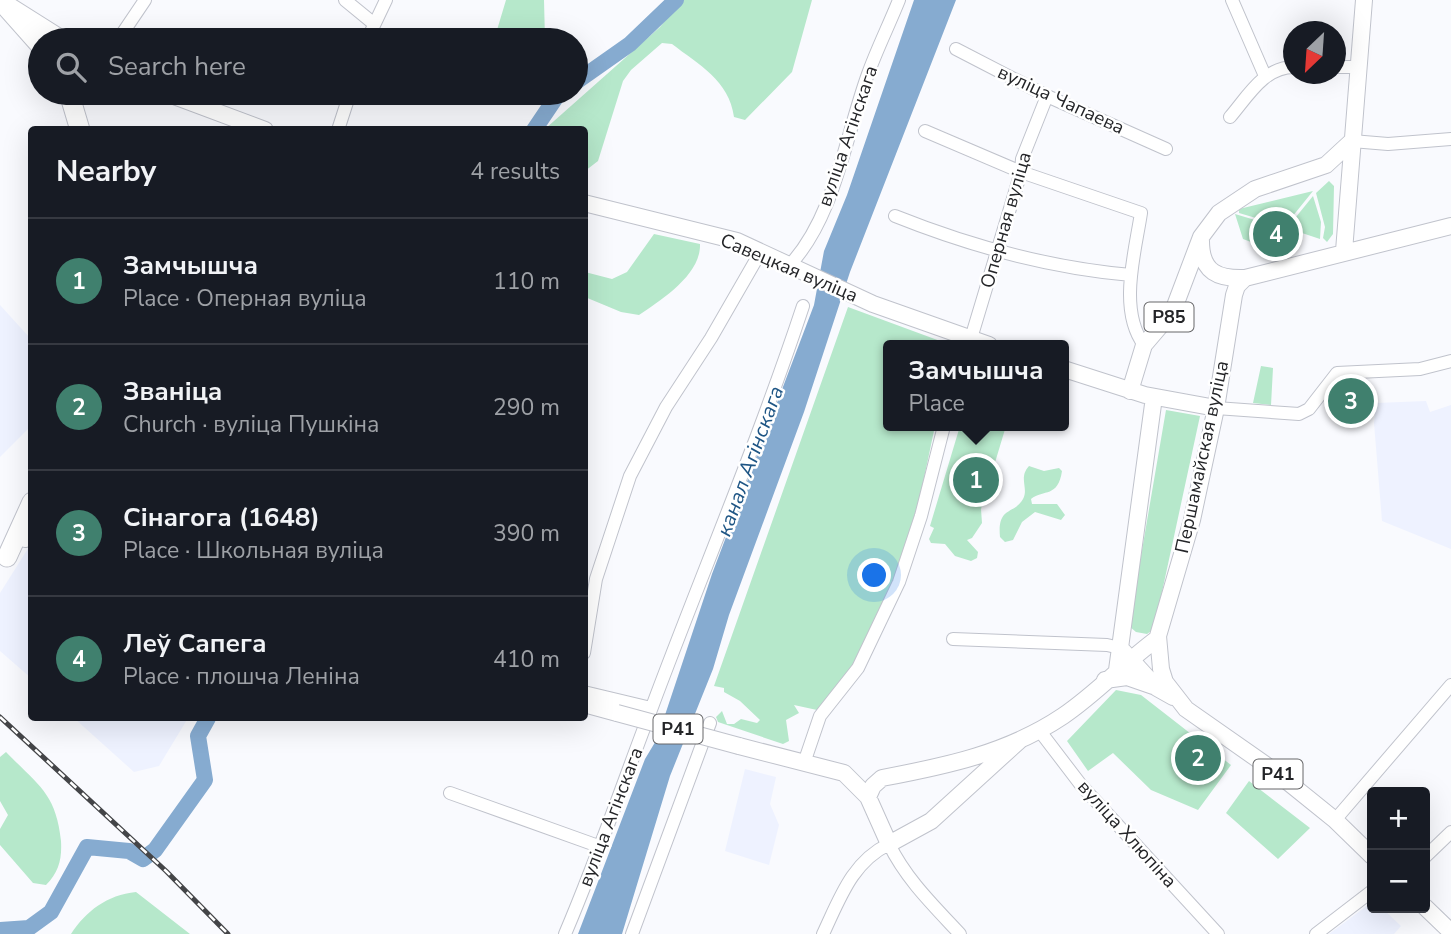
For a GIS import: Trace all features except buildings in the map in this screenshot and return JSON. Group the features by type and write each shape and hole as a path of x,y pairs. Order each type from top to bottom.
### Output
{"highway":[{"path":"1,0 28,31"},
{"path":"73,105 79,126"},
{"path":"3,561 28,512"},
{"path":"3,561 28,537"}],"main road":[{"path":"1,0 45,28"},
{"path":"1344,251 1364,0"},
{"path":"198,105 254,126"},
{"path":"1314,170 1340,154 1352,141"},
{"path":"1314,170 1340,175 1348,188"},
{"name":"Р85","path":"1130,391 1144,345 1173,311 1201,237 1219,212 1235,200 1263,186 1314,170"},
{"name":"Савецкая вуліца","path":"592,204 737,241 793,269 963,340"},
{"path":"1201,237 1201,249 1210,269 1224,278 1245,278 1451,226"},
{"name":"Першамайская вуліца","path":"1155,640 1192,520 1216,408 1234,295 1237,286 1245,278"},
{"path":"1069,371 1130,391 1216,408"},
{"path":"1126,653 1122,622 1154,397"},
{"path":"1122,622 1132,638 1155,640"},
{"path":"1155,640 1126,653 1111,675 1161,685"},
{"name":"Р41","path":"1155,640 1161,685"},
{"name":"Р41","path":"1126,653 1152,668 1161,685 1178,700 1335,820 1367,851"},
{"name":"Р41","path":"588,705 844,773 883,778 959,764 1020,740 1065,714 1111,675"},
{"name":"Р41","path":"844,773 868,797 889,844 931,821 1020,740"},
{"path":"959,764 967,775 968,790"},
{"path":"868,797 873,786 883,778"},
{"path":"1430,912 1451,932"}],"street":[{"path":"126,28 145,0"},
{"path":"345,0 373,23"},
{"path":"371,28 386,0"},
{"name":"вуліца Агінскага","path":"793,269 825,205 868,74 899,0"},
{"path":"1233,0 1265,76"},
{"name":"вуліца Чапаева","path":"956,50 1047,96 1166,149"},
{"path":"1230,117 1265,76 1283,67"},
{"path":"1346,67 1359,67"},
{"name":"Оперная вуліца","path":"971,340 1021,173 1022,159 1047,96"},
{"path":"339,126 346,105"},
{"path":"925,131 1021,173 1141,214 1131,275 1132,322 1144,345"},
{"path":"1352,141 1388,144 1451,139"},
{"path":"895,216 998,250 1073,270 1131,275"},
{"path":"588,628 596,579 630,476 666,407 711,338 760,253"},
{"name":"вуліца Агінскага","path":"565,934 768,412 803,306"},
{"path":"1216,408 1299,414 1309,409 1337,373 1420,369 1451,361"},
{"path":"804,762 820,716 858,668 899,582 921,516 943,431"},
{"path":"953,639 1107,645 1126,653"},
{"path":"1335,820 1451,685"},
{"path":"588,693 651,708"},
{"path":"632,934 710,723"},
{"name":"вуліца Хлюпіна","path":"1039,730 1082,785 1218,934"},
{"path":"450,793 601,847"},
{"path":"1430,852 1451,832"},
{"path":"823,934 855,869 875,851 889,844 900,867 960,934"},
{"path":"1316,934 1367,895"}],"shaded area":[{"path":"0,305 28,336 28,429 0,457"},
{"path":"1426,401 1430,412 1451,405 1451,549 1382,521 1374,423 1376,403"},
{"path":"28,549 28,675 0,651 0,593"},
{"path":"77,721 186,721 159,766 134,772"},
{"path":"745,769 776,777 770,804 779,825 769,865 725,851"},
{"path":"1367,906 1367,913 1387,913 1401,926 1394,934 1329,934"}],"green space":[{"path":"506,0 544,0 545,28 498,28"},
{"path":"682,0 812,0 792,72 745,120 734,117 726,93 711,75 672,44 662,43 631,70 623,81 598,161 588,169 588,126 548,126 572,105 588,105 588,91 660,27"},
{"path":"1329,181 1334,186 1333,234 1327,242 1323,238 1325,227 1316,193"},
{"path":"1313,191 1292,217 1284,211 1266,221 1239,213 1239,209"},
{"path":"1313,196 1321,222 1320,239 1287,228"},
{"path":"1235,214 1265,223 1265,239 1259,245 1243,239"},
{"path":"654,234 700,244 699,255 687,276 639,315 621,312 588,298 588,273 612,279 627,272"},
{"path":"848,307 937,340 883,340 883,431 934,431 920,497 894,583 849,672 817,710 794,705 799,713 786,720 789,741 783,744 718,722 716,717 722,711 727,724 734,724 741,719 757,723 760,720 740,701 724,692 724,688 714,686"},
{"path":"1261,366 1273,368 1271,405 1253,403"},
{"path":"1166,410 1200,416 1154,629 1147,634 1136,632 1129,626"},
{"path":"958,431 1004,431 981,509 982,523 972,538 967,540 978,552 977,558 971,561 955,556 945,544 931,543 929,539 934,528 930,526"},
{"path":"1029,466 1044,471 1059,468 1062,471 1054,489 1031,499 1032,504 1057,504 1065,515 1061,520 1035,512 1022,522 1013,540 1005,542 1000,537 1001,520 1023,499 1024,475"},
{"path":"1116,690 1141,695 1231,765 1198,810 1151,790 1113,753 1088,771 1067,741"},
{"path":"6,752 44,791 55,811 61,854 57,870 46,885 33,883 0,845 0,829 8,815 0,801 0,757"},
{"path":"1249,781 1310,828 1278,859 1226,813"},
{"path":"136,892 190,934 71,934 83,918 98,906 116,897"}],"water":[{"path":"914,0 956,0 850,272 804,412 729,615 713,669 670,776 622,934 578,934 645,759 657,739 712,574 814,305 824,251 847,195"}],"waterway":[{"path":"588,74 630,44 676,0"},
{"path":"537,126 551,105"},
{"path":"0,930 29,928 51,912 87,847 129,851 143,859 155,850 205,780 198,736 206,721"}],"railway":[{"path":"0,717 166,871 228,934"}],"place":[{"name":"Леў Сапега","path":"1276,234"},
{"name":"Сінагога (1648)","path":"1351,401"},
{"name":"Замчышча","path":"976,480"},
{"name":"Званіца","path":"1198,758"}],"water label":[{"name":"канал Агінскага","path":"750,461"}]}
